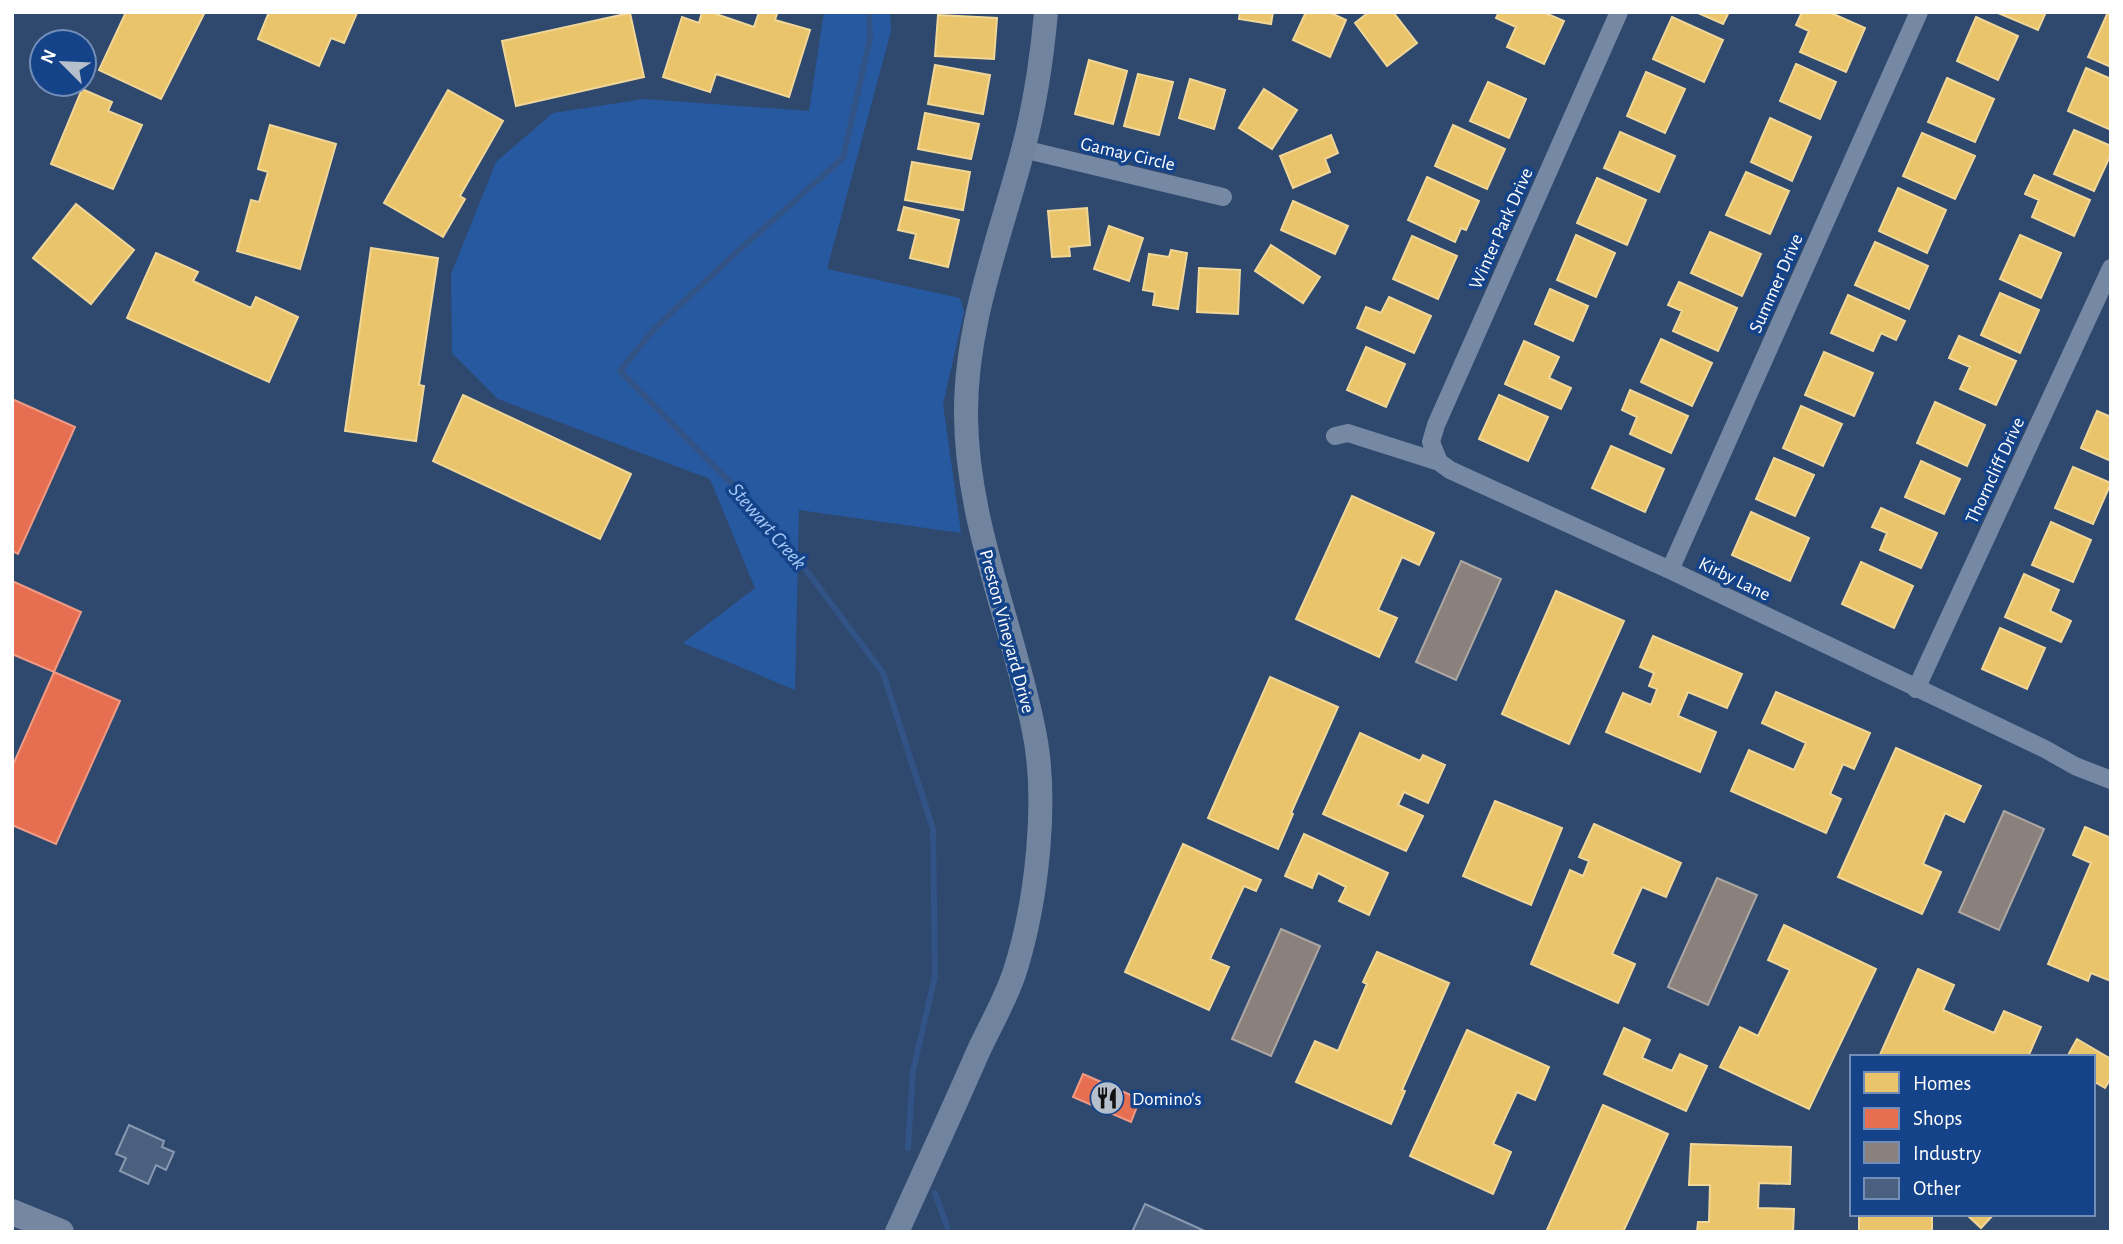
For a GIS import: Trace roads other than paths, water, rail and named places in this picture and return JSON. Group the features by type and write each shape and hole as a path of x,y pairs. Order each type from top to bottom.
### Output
{"main road":[{"path":"12,1212 61,1232"}],"street":[{"name":"Preston Vineyard Drive","path":"897,1232 1014,972 1033,893 1037,861 1039,788 1034,730 1014,644 982,533 972,483 966,415 975,324 1023,149 1043,47 1046,12"},
{"name":"Winter Park Drive","path":"1439,462 1431,442 1436,425 1619,12"},
{"name":"Summer Drive","path":"1670,570 1919,12"},
{"name":"Gamay Circle","path":"1023,149 1223,197"},
{"name":"Thorncliff Drive","path":"1916,689 2111,268"},
{"name":"Kirby Lane","path":"1335,436 1348,433 1439,462 1450,470 1670,570 2045,749 2075,766 2111,780"}],"waterway":[{"name":"Stewart Creek","path":"869,12 870,39 843,158 654,329 620,371 771,523 883,673 933,829 935,976 913,1071 908,1148"},
{"name":"Stewart Creek","path":"935,1193 949,1232"}],"place":[{"name":"Domino's","path":"1107,1098"}]}
